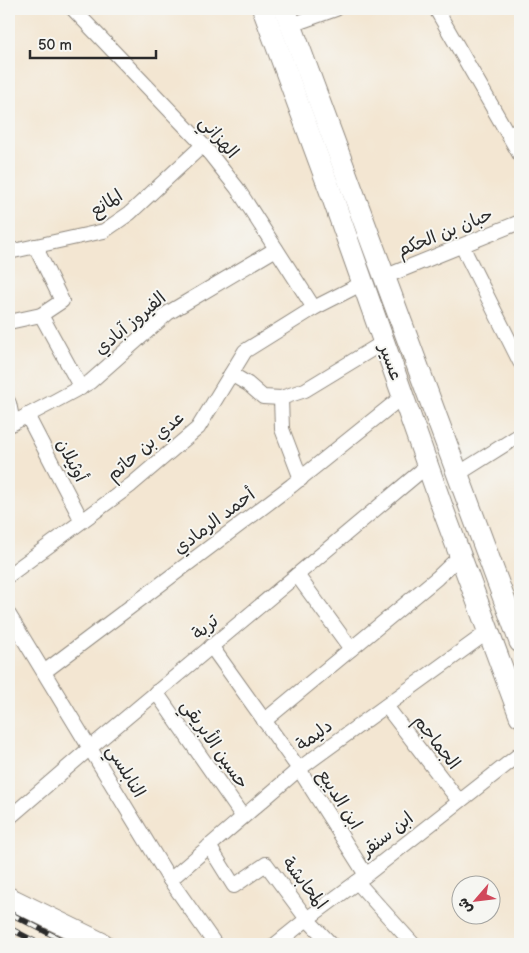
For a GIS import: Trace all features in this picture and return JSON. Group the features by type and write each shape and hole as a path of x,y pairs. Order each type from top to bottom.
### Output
{"main road":[{"name":"عسير","path":"263,9 520,716"},
{"name":"عسير","path":"288,17 458,474 518,629"},
{"path":"9,898 103,944"}],"street":[{"name":"الهزاني","path":"72,9 203,145 237,188 314,308"},
{"path":"288,17 336,9"},
{"path":"436,9 520,155"},
{"path":"509,136 520,127"},
{"name":"المانع","path":"9,252 104,231 130,213 203,145"},
{"name":"حبان بن الحكم","path":"384,276 520,222"},
{"path":"9,319 41,314 62,301 35,246"},
{"path":"462,246 520,362"},
{"name":"الفيروز آبادي","path":"11,424 90,382 168,313 276,249"},
{"name":"عدي بن حاتم","path":"9,576 131,485 198,428 246,351 314,308 363,283"},
{"path":"41,314 80,388"},
{"path":"231,374 248,384 263,397 282,398 305,390 384,342"},
{"name":"أحمد الرمادي","path":"44,672 301,478 403,396"},
{"path":"282,398 282,429 301,478"},
{"path":"9,403 11,424"},
{"name":"أوثيلان","path":"28,415 82,521"},
{"path":"458,474 520,435"},
{"name":"تربة","path":"9,818 156,692 428,466"},
{"path":"264,721 437,578 461,555"},
{"path":"297,574 351,649"},
{"name":"النابلسي","path":"9,615 170,880 215,944"},
{"name":"دليمة","path":"170,880 299,769 489,631"},
{"name":"ابن الديبع","path":"211,646 299,769 361,878 406,942"},
{"name":"حسين الأبريقي","path":"156,692 243,817"},
{"name":"الجماجم","path":"386,706 459,802"},
{"name":"ابن سنقر","path":"276,944 520,754"},
{"name":"المحابشة","path":"209,846 234,886 266,864 307,919 331,944"}],"railway":[{"path":"9,913 70,944"},
{"path":"9,928 40,944"}]}
